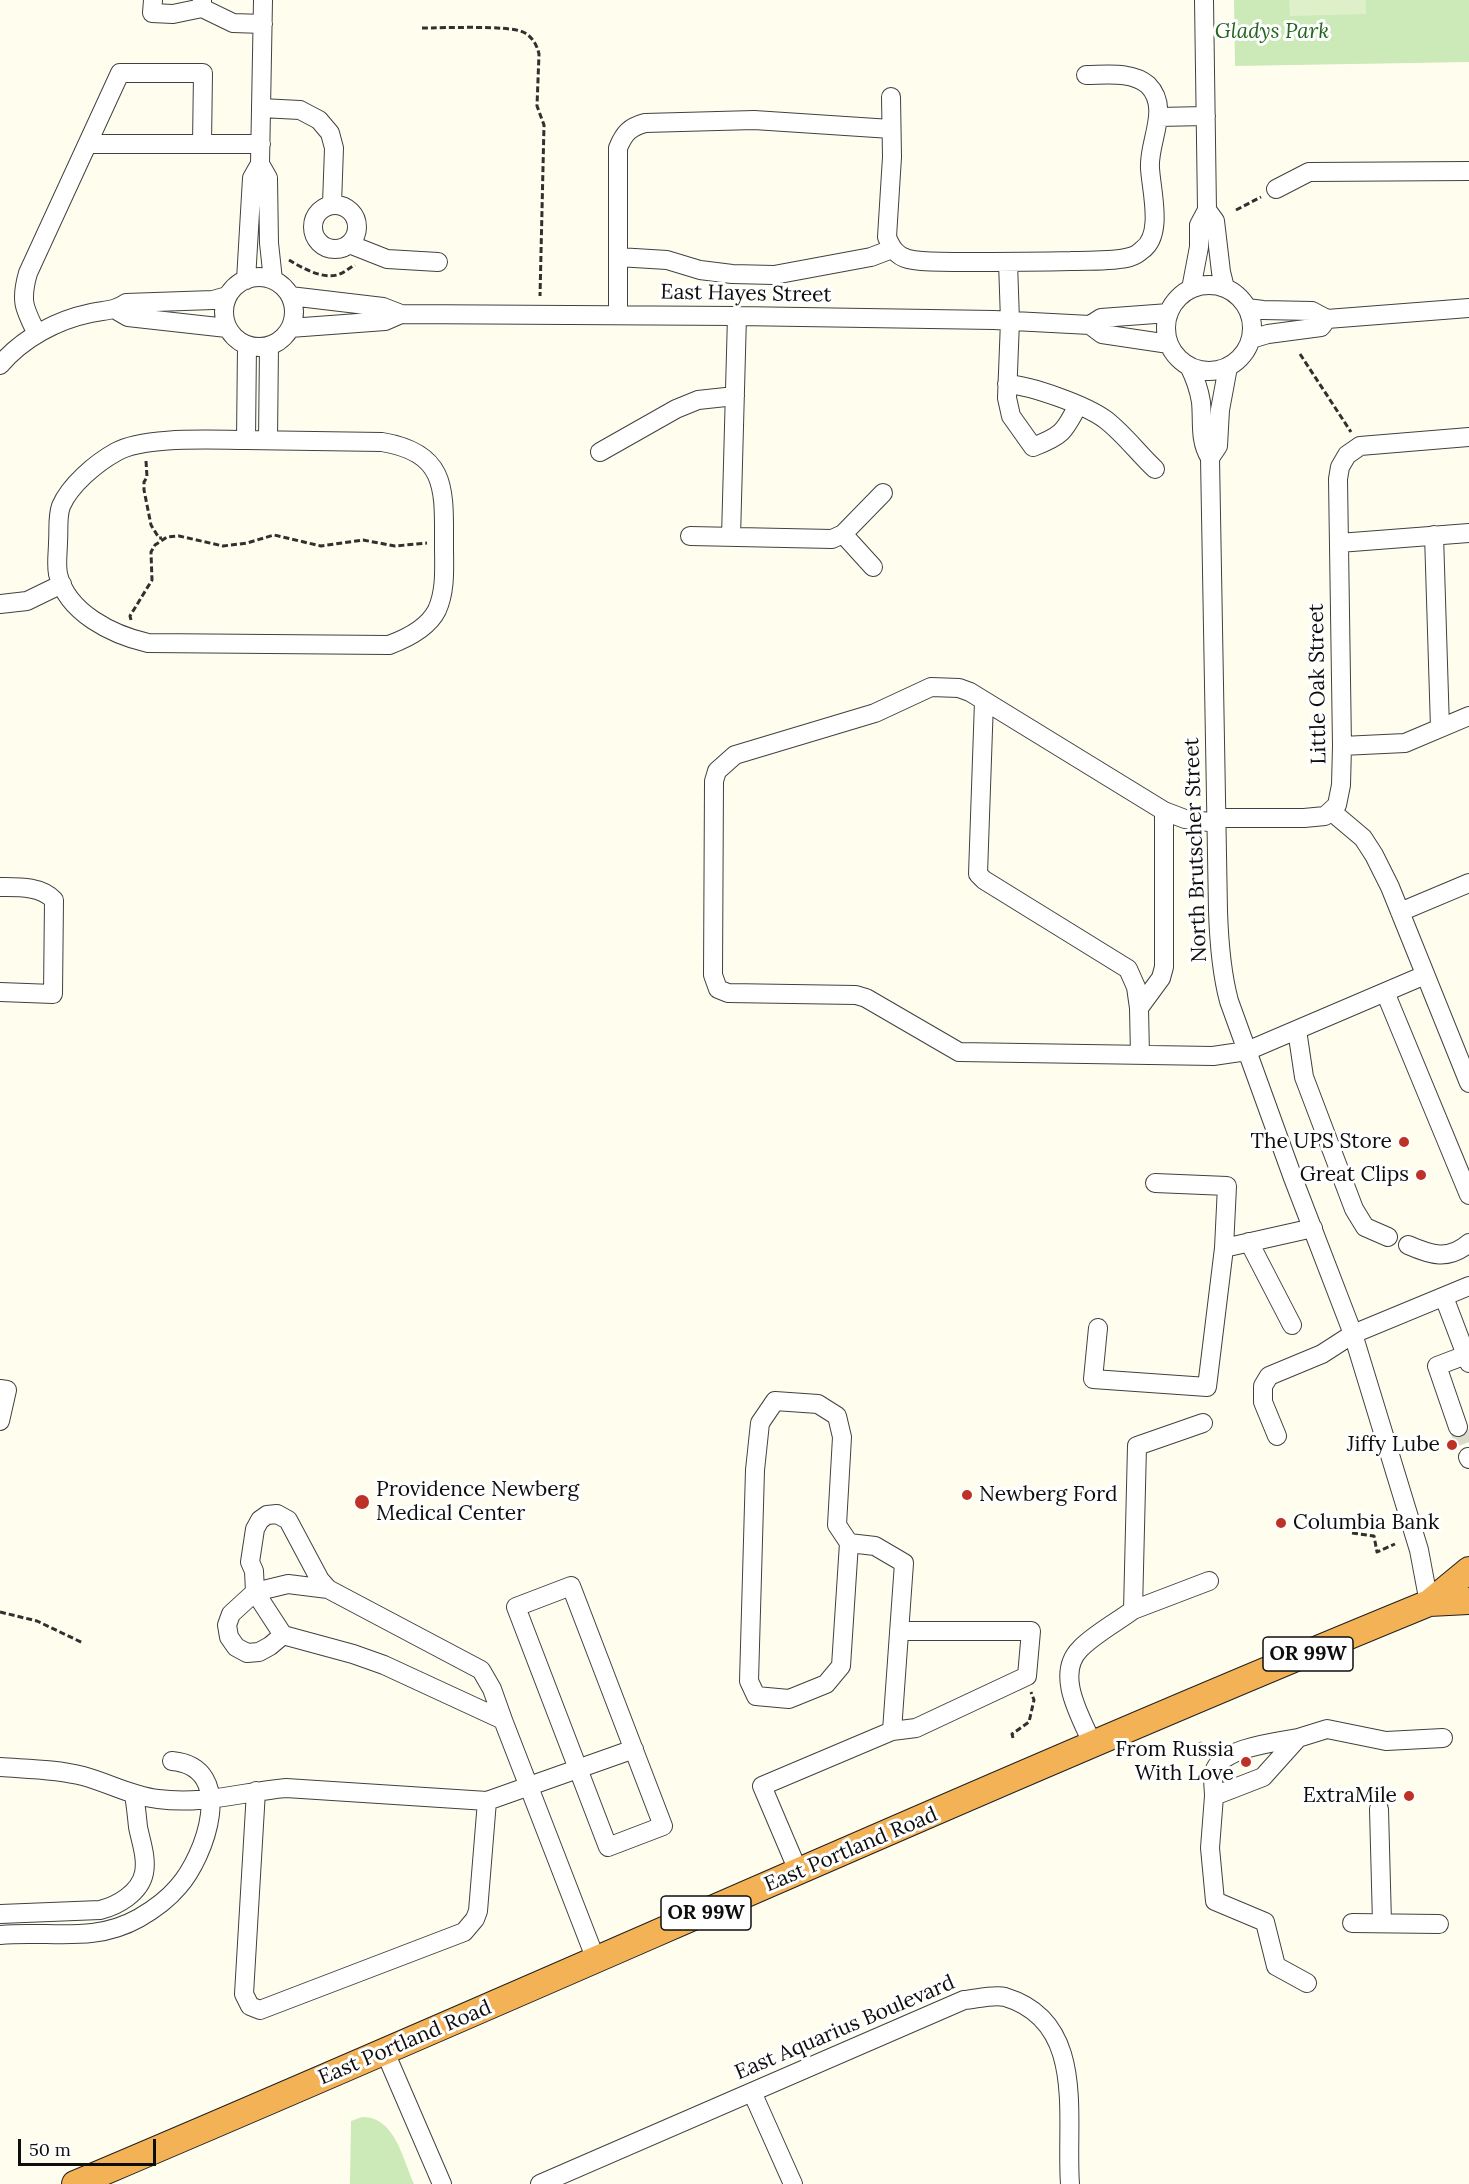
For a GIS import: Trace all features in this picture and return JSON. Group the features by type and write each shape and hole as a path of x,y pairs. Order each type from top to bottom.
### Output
{"highway":[{"name":"East Portland Road","path":"75,2184 1093,1745 1429,1603 1469,1570"},
{"name":"East Portland Road","path":"1429,1603 1469,1601"}],"street":[{"path":"153,0 152,13 173,14 202,4 232,23 263,24"},
{"path":"246,280 252,178 260,164 263,0"},
{"path":"1204,0 1208,210 1215,221 1225,288"},
{"path":"37,334 25,310 23,291 28,273 120,73 203,73 202,144"},
{"path":"891,97 892,157 887,237 892,249 905,258 926,261 1008,262 1131,257 1144,249 1152,238 1154,195 1149,168 1158,117 1157,102 1149,86 1136,78 1122,75 1086,75"},
{"path":"261,108 300,110 319,120 330,133 334,148 332,204"},
{"path":"1158,117 1206,116"},
{"path":"618,314 618,148 623,135 632,126 645,123 754,120 891,129"},
{"path":"88,144 261,144"},
{"path":"260,164 268,178 269,243 273,280"},
{"path":"1276,189 1310,172 1469,171"},
{"path":"332,204 346,207 355,218 357,232 350,244 343,248 328,248 316,239 312,225 314,217 332,204"},
{"path":"1191,290 1199,247 1198,225 1208,210"},
{"path":"350,244 387,259 438,262"},
{"path":"618,257 667,260 700,270 732,274 774,275 871,257 892,249"},
{"path":"1008,262 1010,321 1007,398 1011,416 1032,447 1056,438 1069,424 1078,405"},
{"path":"259,277 273,280 281,285 290,296 294,314 290,328 284,337 269,346 247,345 232,335 227,328 224,312 227,297 233,288 246,280 259,277"},
{"path":"1208,286 1225,288 1234,293 1247,308 1252,324 1251,339 1245,352 1228,367 1202,371 1181,360 1169,344 1166,326 1169,313 1179,298 1191,290 1208,286"},
{"name":"East Hayes Street","path":"290,296 383,307 401,314 504,316 618,314 1010,321 1090,325 1102,334 1169,344"},
{"path":"0,365 37,334 80,316 116,310 126,303 213,300 227,297"},
{"path":"1247,308 1312,311 1327,319 1469,308"},
{"path":"116,310 128,317 227,328"},
{"name":"East Hayes Street","path":"1090,325 1101,318 1169,313"},
{"name":"East Hayes Street","path":"290,328 385,321 401,314"},
{"path":"731,537 737,316"},
{"path":"1251,339 1268,334 1321,327 1327,319"},
{"path":"246,440 247,345"},
{"path":"268,440 269,346"},
{"name":"North Brutscher Street","path":"1189,366 1197,382 1201,403 1203,446 1210,458 1219,949 1223,978 1229,1001 1293,1178 1353,1334 1419,1550 1429,1603"},
{"name":"North Brutscher Street","path":"1210,458 1218,446 1220,410 1228,367"},
{"path":"1007,384 1020,385 1078,405 1106,420 1155,470"},
{"path":"600,452 698,400 735,396"},
{"path":"1360,446 1469,437"},
{"path":"246,440 382,442 403,446 420,453 431,465 444,497 443,591 436,612 422,628 389,645 147,643 129,639 106,628 74,604 58,572 59,520 62,505 77,482 117,451 143,442 246,440"},
{"name":"Little Oak Street","path":"1331,811 1336,805 1341,785 1342,746 1338,479 1340,467 1347,455 1360,446"},
{"path":"690,536 832,539 843,534 883,493"},
{"path":"1339,543 1469,532"},
{"path":"843,534 873,567"},
{"path":"1434,536 1440,728"},
{"path":"0,604 27,601 62,584"},
{"path":"1425,975 1247,1051 1213,1056 959,1052 866,998 856,995 728,993 718,989 713,975 714,781 717,771 735,755 875,713 931,687 959,688 970,692 1164,811 1185,819 1304,818 1324,816 1331,811 1363,838 1374,855 1400,912 1469,1083"},
{"path":"984,701 978,874 984,880 1128,969 1137,987 1140,1055"},
{"path":"1342,746 1405,743 1469,716"},
{"path":"1139,1008 1161,978 1164,967 1164,811"},
{"path":"1400,912 1469,883"},
{"path":"0,887 36,890 47,893 54,900 53,994 0,992"},
{"path":"1385,992 1469,1195"},
{"path":"1297,1030 1304,1077 1354,1209 1365,1227 1388,1237"},
{"path":"1098,1328 1093,1379 1207,1387 1224,1248 1227,1186 1155,1183"},
{"path":"1224,1248 1313,1228"},
{"path":"1249,1242 1292,1325"},
{"path":"1408,1245 1432,1255 1448,1254 1469,1243"},
{"path":"1277,1436 1263,1402 1263,1386 1269,1376 1322,1354 1353,1334 1469,1287"},
{"path":"1444,1297 1467,1359 1437,1366 1458,1427"},
{"path":"0,1389 8,1390 0,1421"},
{"path":"849,1543 841,1666 826,1684 789,1700 756,1696 748,1681 755,1470 760,1423 775,1401 818,1404 837,1416 843,1437 837,1525 849,1543 875,1546 904,1563 892,1731"},
{"path":"1133,1610 1137,1446 1203,1422"},
{"path":"503,1720 384,1665 354,1654 283,1635 255,1592 254,1571 250,1562 255,1528 260,1520 267,1515 277,1514 288,1520 320,1580 328,1589 481,1670 492,1689 528,1788 596,1960"},
{"path":"1093,1745 1071,1693 1070,1667 1078,1650 1133,1610 1209,1581"},
{"path":"283,1635 260,1652 247,1653 236,1647 229,1637 227,1625 231,1614 255,1592 288,1584 328,1589"},
{"path":"571,1586 663,1826 608,1847 578,1770 516,1607 571,1586"},
{"path":"799,1873 762,1786 892,1731 916,1728 1027,1676 1031,1631 899,1630"},
{"path":"1306,1983 1276,1966 1265,1922 1215,1901 1210,1848 1214,1772 1222,1758 1252,1747 1298,1738 1327,1729 1386,1741 1443,1738"},
{"path":"1214,1796 1263,1777 1298,1738"},
{"path":"0,1767 64,1772 85,1776 134,1795 179,1801 211,1801 256,1791 286,1788 487,1801 634,1749"},
{"path":"0,1935 105,1932 124,1926 159,1906 179,1887 191,1870 208,1828 211,1801 209,1788 203,1776 194,1767 172,1761"},
{"path":"256,1791 244,1994 250,2006 260,2010 464,1932 471,1926 478,1911 487,1801"},
{"path":"0,1914 99,1910 112,1907 132,1892 144,1875 134,1795"},
{"path":"1379,1809 1382,1923"},
{"path":"30,1934 31,1912"},
{"path":"1352,1923 1439,1924"},
{"name":"East Aquarius Boulevard","path":"540,2184 964,2000 1004,1996 1036,2013 1059,2041 1069,2081 1067,2154 1070,2184"},
{"path":"385,2052 442,2184"},
{"path":"752,2092 793,2184"}],"path":[{"path":"422,28 515,30 530,37 537,48 539,54 537,106 544,125 540,296"},
{"path":"1236,210 1276,189"},
{"path":"288,259 313,272 330,276 345,271 370,252"},
{"path":"1300,354 1360,446"},
{"path":"143,442 147,470 144,490 151,525 159,538 164,539"},
{"path":"129,639 133,626 130,616 152,580 152,552 155,545 164,539 179,536 223,546 247,543 274,535 321,546 363,540 395,546 444,543"},
{"path":"1352,1533 1374,1536 1377,1552 1395,1544"},
{"path":"0,1612 43,1623 83,1643"},
{"path":"1013,1738 1012,1734 1029,1722 1034,1700 1027,1676"}],"green space":[{"name":"Gladys Park","path":"1234,0 1469,0 1469,62 1235,66"},
{"path":"1289,0 1366,0 1366,14 1290,16"},
{"path":"362,2117 373,2119 390,2131 414,2184 350,2184 351,2121"}],"tunnel":[{"path":"1458,1427 1468,1457"}],"place":[{"name":"The UPS Store","path":"1404,1142"},
{"name":"Great Clips","path":"1421,1175"},
{"name":"Jiffy Lube","path":"1452,1445"},
{"name":"Newberg Ford","path":"967,1495"},
{"name":"Providence Newberg Medical Center","path":"362,1502"},
{"name":"Columbia Bank","path":"1281,1523"},
{"name":"From Russia With Love","path":"1246,1762"},
{"name":"ExtraMile","path":"1409,1796"}]}
